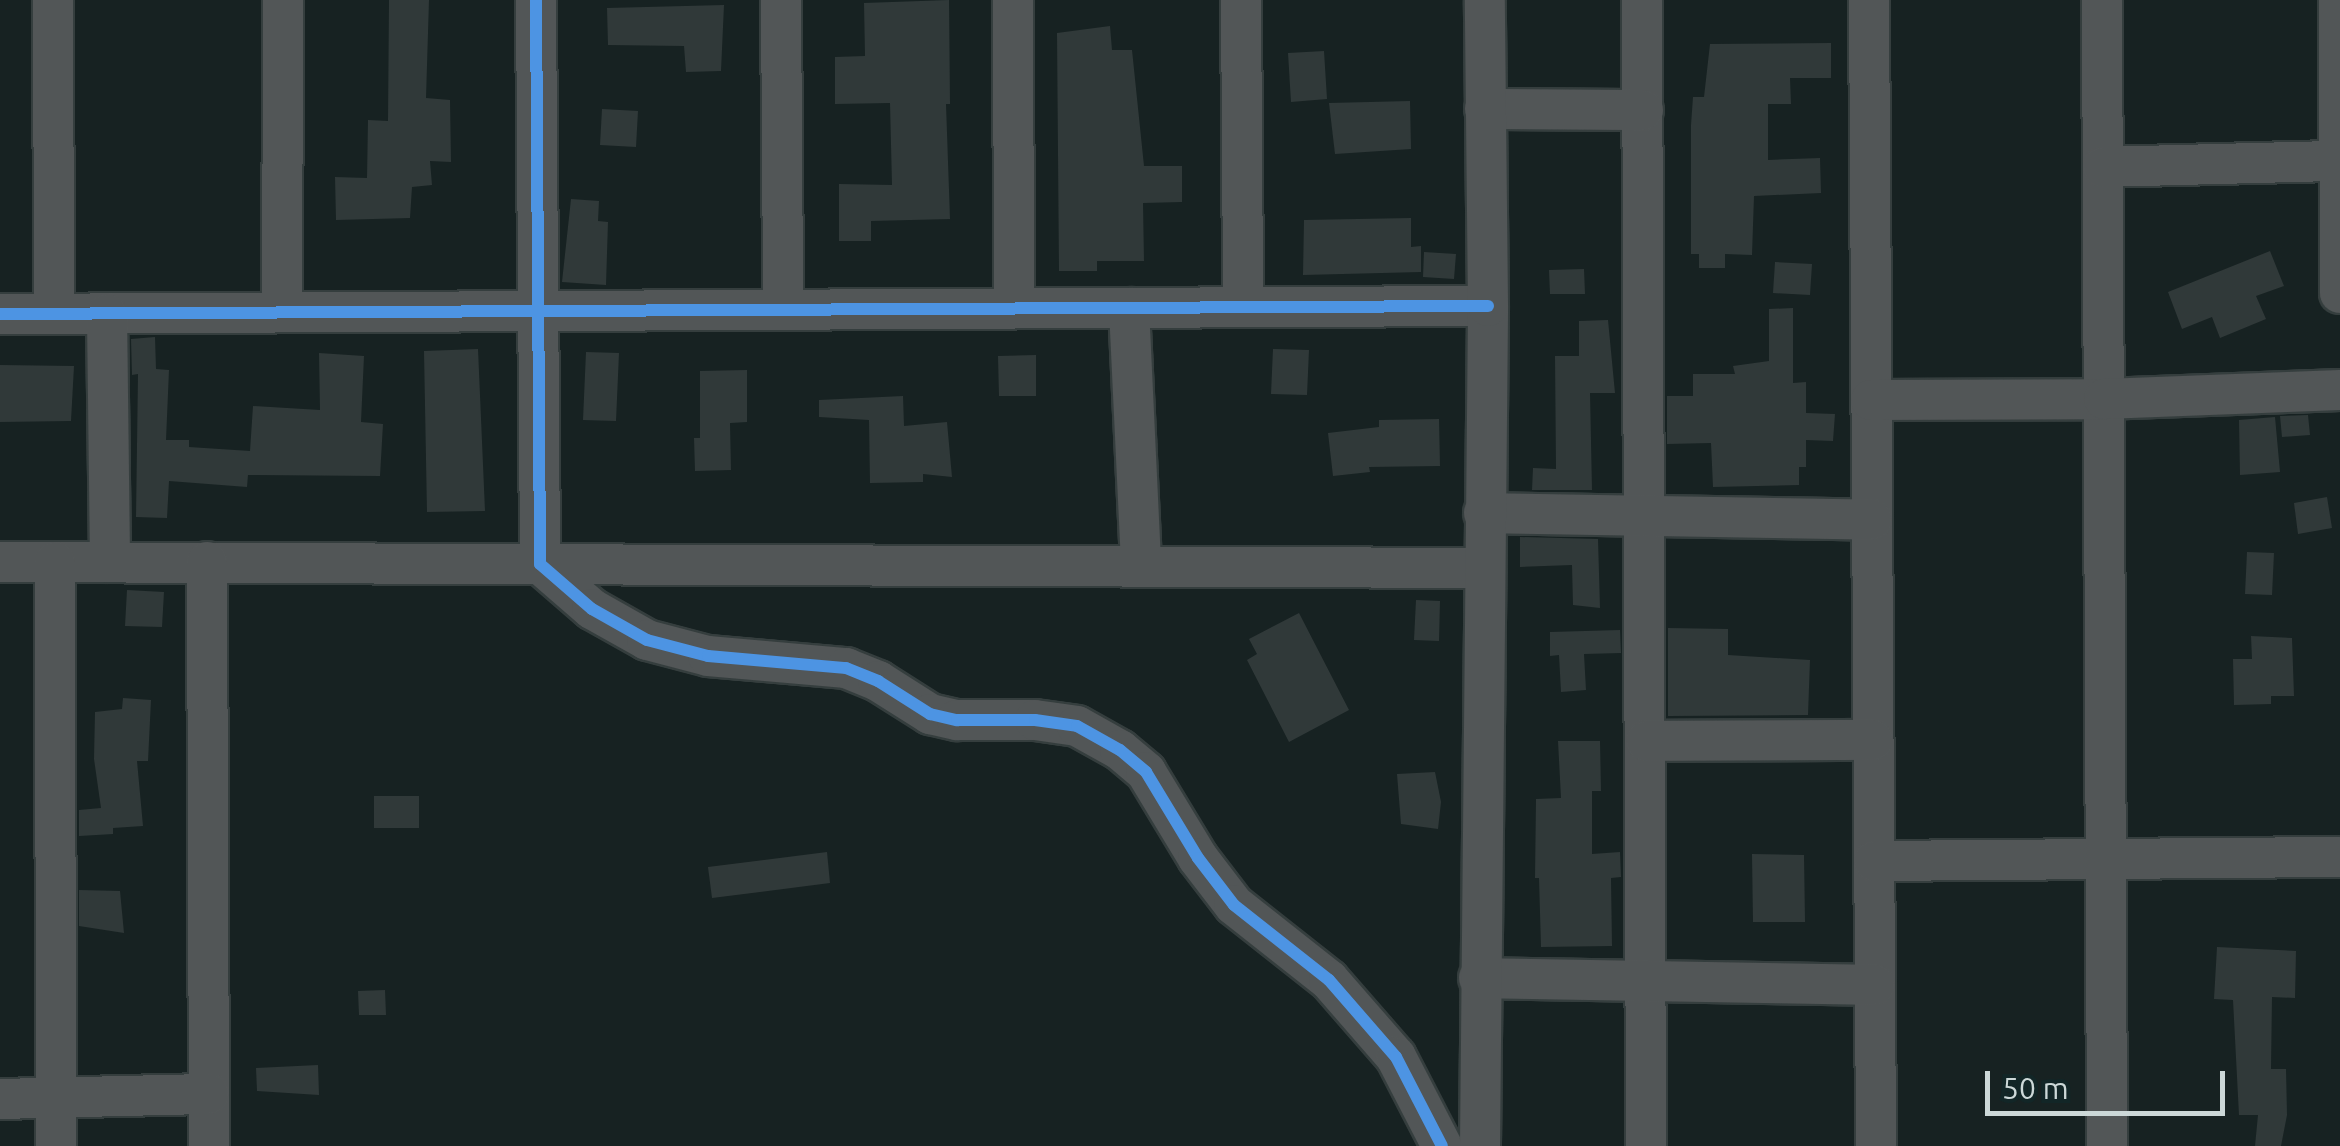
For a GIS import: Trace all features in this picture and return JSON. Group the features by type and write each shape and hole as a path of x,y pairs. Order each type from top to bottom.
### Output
{"street":[{"path":"53,0 54,314"},
{"path":"282,312 283,0"},
{"path":"536,0 540,564 592,609 647,640 708,656 846,668 878,680 930,714 957,720 1035,720 1077,726 1120,750 1146,772 1198,858 1234,904 1329,980 1396,1057 1442,1146"},
{"path":"781,0 784,310"},
{"path":"1012,0 1014,308"},
{"path":"1241,0 1243,307"},
{"path":"1480,1146 1478,978 1488,306 1485,0"},
{"path":"1642,0 1646,1146"},
{"path":"1869,0 1876,1146"},
{"path":"2102,0 2108,1146"},
{"path":"2339,0 2340,294"},
{"path":"1485,108 1642,110"},
{"path":"2103,167 2340,161"},
{"path":"0,314 1488,306"},
{"path":"1130,308 1141,566"},
{"path":"107,314 110,562"},
{"path":"1872,400 2104,399 2340,390"},
{"path":"1484,512 1872,520"},
{"path":"0,562 1484,568"},
{"path":"54,562 56,1146"},
{"path":"206,562 209,1146"},
{"path":"1646,741 1874,740"},
{"path":"1874,861 2340,857"},
{"path":"1478,978 1875,985"},
{"path":"0,1099 209,1094"}],"building":[{"path":"389,0 429,0 426,98 450,100 451,162 430,161 432,185 412,187 410,218 336,220 335,177 367,178 368,120 388,121"},
{"path":"949,0 950,104 946,104 950,219 871,221 871,241 839,241 839,184 892,185 890,103 835,104 835,57 865,56 864,3"},
{"path":"724,5 721,71 686,72 684,46 608,45 607,8"},
{"path":"1110,26 1112,50 1132,50 1144,166 1182,166 1182,202 1143,203 1144,261 1097,261 1097,271 1059,271 1057,33"},
{"path":"1831,43 1831,78 1790,78 1791,104 1768,104 1768,160 1820,158 1821,193 1754,196 1752,255 1725,254 1725,268 1699,268 1699,254 1691,254 1691,125 1693,97 1704,97 1710,44"},
{"path":"1324,51 1327,99 1291,102 1288,53"},
{"path":"1410,101 1411,149 1335,154 1329,103"},
{"path":"602,109 638,111 636,147 600,145"},
{"path":"571,199 599,201 598,221 608,222 606,285 562,282"},
{"path":"1411,218 1411,247 1421,246 1421,272 1303,275 1304,220"},
{"path":"2270,251 2284,286 2256,296 2266,319 2220,338 2212,317 2182,329 2168,292"},
{"path":"1424,252 1456,254 1454,279 1423,277"},
{"path":"1775,262 1812,264 1810,295 1773,293"},
{"path":"1584,269 1585,294 1550,294 1549,270"},
{"path":"1793,308 1793,383 1806,382 1806,413 1835,414 1833,441 1806,440 1806,467 1799,467 1799,485 1713,487 1711,443 1667,444 1667,396 1693,396 1693,374 1735,374 1733,366 1769,361 1769,309"},
{"path":"1608,320 1615,393 1590,393 1592,490 1532,490 1533,468 1556,469 1555,356 1579,356 1579,321"},
{"path":"155,337 156,369 169,370 166,440 189,440 189,447 250,451 253,406 320,410 319,353 364,356 361,422 383,424 380,476 248,475 247,487 169,481 167,518 136,517 138,374 132,375 131,339"},
{"path":"478,349 485,511 427,512 424,351"},
{"path":"1273,349 1309,350 1307,395 1271,394"},
{"path":"586,352 619,353 616,421 583,420"},
{"path":"1036,355 1036,396 999,396 998,356"},
{"path":"0,365 74,366 71,421 0,422"},
{"path":"747,370 747,422 730,423 731,470 695,471 694,438 700,438 700,371"},
{"path":"903,396 904,426 947,422 952,477 923,474 923,482 870,483 869,420 819,417 819,400"},
{"path":"2308,415 2310,435 2282,437 2280,416"},
{"path":"2275,417 2280,472 2240,475 2239,420"},
{"path":"1439,419 1440,466 1369,467 1370,472 1333,476 1328,433 1379,427 1379,420"},
{"path":"2327,497 2332,528 2298,534 2294,503"},
{"path":"1520,537 1598,539 1600,608 1573,605 1572,565 1520,567"},
{"path":"2247,552 2274,553 2272,595 2245,594"},
{"path":"127,590 164,592 162,627 125,626"},
{"path":"1416,600 1440,601 1439,641 1414,640"},
{"path":"1299,613 1349,710 1289,742 1247,660 1257,654 1249,639"},
{"path":"1668,628 1728,629 1728,655 1810,660 1808,715 1668,716"},
{"path":"1620,630 1621,653 1584,654 1586,690 1561,692 1559,655 1550,656 1550,632"},
{"path":"2251,636 2292,638 2294,696 2271,696 2271,704 2234,705 2233,659 2252,659"},
{"path":"123,698 151,700 148,761 137,761 143,826 113,828 113,834 79,836 79,810 101,808 94,759 95,712 122,709"},
{"path":"1558,741 1600,741 1601,791 1592,791 1592,854 1620,852 1621,877 1611,878 1612,946 1541,947 1539,878 1535,878 1536,799 1561,798"},
{"path":"1435,772 1441,802 1438,829 1401,824 1397,774"},
{"path":"374,796 419,796 419,828 374,828"},
{"path":"827,852 830,883 712,898 708,867"},
{"path":"1752,854 1804,855 1805,922 1753,922"},
{"path":"79,890 120,891 124,933 79,926"},
{"path":"2217,947 2296,951 2295,998 2272,997 2271,1069 2286,1069 2287,1115 2281,1146 2255,1146 2258,1115 2239,1115 2233,1000 2214,999"},
{"path":"385,990 386,1015 359,1015 358,991"},
{"path":"318,1065 319,1095 257,1091 256,1068"}],"cycle path":[{"path":"536,0 540,564 592,609 647,640 708,656 846,668 878,681 930,714 957,720 1035,720 1077,726 1120,750 1146,772 1198,858 1234,905 1329,980 1396,1057 1442,1146"},
{"path":"0,314 1488,306"}]}
